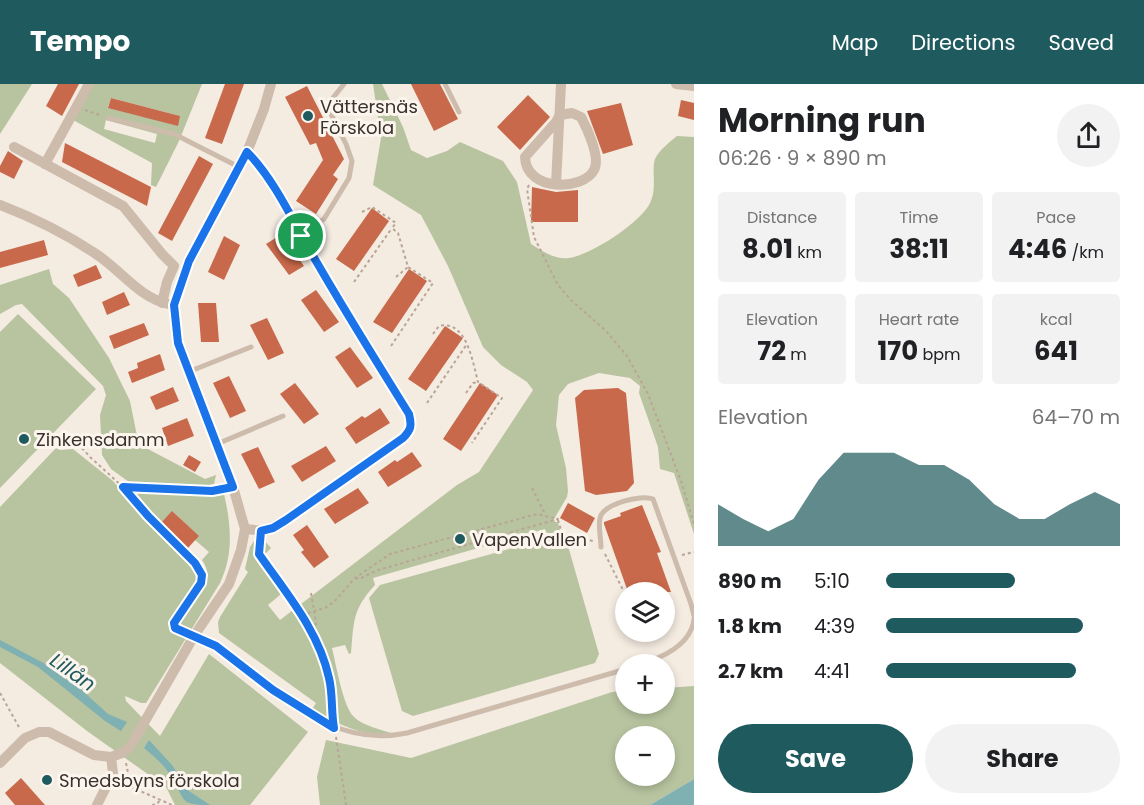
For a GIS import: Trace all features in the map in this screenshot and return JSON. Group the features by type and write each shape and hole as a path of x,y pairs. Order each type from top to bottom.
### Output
{"street":[{"path":"45,164 89,84"},
{"path":"0,763 25,738 39,732 49,732 94,755 111,757 130,747 194,636 232,577 245,529 233,487 178,343 174,305 189,261 247,152 271,84"},
{"path":"556,184 561,84"},
{"path":"676,84 694,86"},
{"path":"572,113 581,117 592,142 596,161 594,170 587,177 573,183 556,184 543,182 533,177 525,157 560,115 572,113"},
{"path":"14,147 123,206 174,266 162,303"},
{"path":"245,529 261,531 273,528 286,520 403,438 410,431 412,423 409,414 342,307 271,183 247,152"},
{"path":"0,205 34,218 96,254 151,299 174,305"},
{"path":"97,805 113,773 111,757"}],"lane":[{"path":"301,236 324,219 349,178 352,160 328,110 332,99 344,84"},
{"path":"445,84 459,112"},
{"path":"108,118 174,134 239,166"},
{"path":"189,372 251,347"},
{"path":"217,444 283,416"},
{"path":"601,547 600,518 603,511 613,505 647,496 653,499 692,604 694,618 688,636 679,646 665,654"},
{"path":"194,636 216,646 273,690 334,728 373,737 398,735 615,672"}],"path":[{"path":"76,107 108,118"},
{"path":"533,177 527,189 534,237 558,285 606,331 633,366 652,404 681,481 694,524"},
{"path":"354,282 396,224 372,207 362,212"},
{"path":"391,346 433,284 408,267 398,233 392,228"},
{"path":"396,277 408,267"},
{"path":"434,334 439,326 448,325 462,334 478,382 502,398 472,443"},
{"path":"427,403 467,344"},
{"path":"466,393 473,383 478,382"},
{"path":"74,439 199,568 202,575 201,583 174,623 175,628 194,636"},
{"path":"123,487 212,491 233,487"},
{"path":"532,488 545,514"},
{"path":"302,615 325,608 334,602 355,578 390,555 530,515 545,514 558,520 564,534 591,540 601,547 619,582"},
{"path":"355,578 359,579 378,570 558,520"},
{"path":"261,531 259,554 302,615 320,649 330,680 334,728 346,805"},
{"path":"674,558 694,552"},
{"path":"310,593 315,610 314,638"},
{"path":"0,693 21,731"},
{"path":"152,805 160,800"}],"green space":[{"path":"0,84 32,84 0,134"},
{"path":"92,84 202,84 179,141 156,187 151,185 152,163 73,120","holes":["111,98 180,116 108,107","106,120 157,134 155,143 104,129"]},
{"path":"373,84 382,84 403,127 411,150 427,158 447,151 460,142 503,161 517,182 531,244 559,258 578,256 589,251 613,238 635,221 652,199 654,164 657,156 677,136 694,137 694,534 674,473 660,469 658,447 639,393 640,386 630,378 599,373 568,384 559,395 556,425 566,468 568,491 554,519 558,522 560,531 547,534 545,529 373,578 375,585 358,609 351,653 349,654 345,645 332,648 343,695 350,712 362,723 394,734 383,735 362,732 341,725 311,711 316,703 219,633 218,622 248,572 245,569 250,547 254,541 264,540 271,548 264,555 287,589 268,605 280,620 457,485 479,472 533,390 527,382 501,365 483,347 448,266 421,215 373,185 381,138"},
{"path":"49,269 53,284 69,298 109,358 130,401 137,436 146,448 205,479 216,475 214,484 196,487 129,482 111,469 102,455 100,415 106,395 103,386 22,304 0,314 0,285"},
{"name":"Zinkensdamm","path":"18,314 96,389 0,488 0,332"},
{"path":"56,448 73,449 113,481 129,500 194,564 198,575 196,587 201,590 207,575 202,560 209,552 195,540 198,536 173,512 161,523 132,492 193,492 215,496 224,494 230,539 228,561 220,583 146,703 125,696 126,701 160,736 209,654 308,732 250,805 175,805 166,787 87,731 0,663 0,507"},
{"path":"559,535 566,539 599,654 595,663 413,716 402,711 369,598 380,585"},
{"path":"694,686 694,779 650,805 320,805 317,777 326,740 411,758 615,692 615,714 675,714 675,687"}],"water":[{"path":"0,640 53,668 63,678 75,684 108,714 127,722 121,731 105,721 38,667 0,647"},
{"path":"149,740 172,765 183,787 210,805 192,804 184,799 168,772 144,748"},
{"path":"694,779 694,805 650,805"}],"building":[{"path":"58,84 79,84 62,116 46,106"},
{"path":"225,84 244,84 222,144 205,138"},
{"path":"411,84 440,84 458,119 434,131"},
{"path":"307,86 344,159 333,175 338,179 316,214 296,201 323,160 316,143 310,145 285,97"},
{"path":"528,95 550,117 520,150 497,127"},
{"path":"111,98 180,116 178,126 108,108"},
{"path":"681,100 694,103 694,120 678,116"},
{"path":"621,103 633,145 603,154 587,111"},
{"path":"65,143 151,187 147,206 62,162"},
{"path":"8,151 23,161 14,179 0,172 0,166"},
{"path":"199,156 213,164 172,241 158,233"},
{"path":"532,187 556,192 578,190 578,222 531,222"},
{"path":"372,208 389,221 354,271 336,259"},
{"path":"282,234 304,266 289,275 266,244"},
{"path":"224,236 240,245 224,280 208,272"},
{"path":"44,240 48,255 0,268 0,252"},
{"path":"96,265 102,278 78,287 73,275"},
{"path":"409,269 427,281 392,333 373,322"},
{"path":"316,290 339,322 324,332 301,300"},
{"path":"124,292 130,305 107,315 102,302"},
{"path":"198,303 216,303 219,342 201,342"},
{"path":"267,318 284,353 268,360 250,325"},
{"path":"144,323 149,335 114,349 109,336"},
{"path":"445,326 463,338 426,391 408,379"},
{"path":"350,347 373,378 357,388 335,357"},
{"path":"160,354 165,370 132,383 128,372 138,368 137,363"},
{"path":"229,376 246,411 230,418 213,383"},
{"path":"295,383 319,414 304,424 280,394"},
{"path":"480,383 498,395 461,451 443,439"},
{"path":"173,387 179,401 156,410 150,397"},
{"path":"618,388 626,393 634,483 627,491 596,495 585,491 575,398 584,390"},
{"path":"380,408 390,423 356,444 345,428 362,416 365,418"},
{"path":"187,418 194,436 168,446 162,428"},
{"path":"326,446 336,461 302,482 291,466"},
{"path":"258,447 275,482 259,489 241,454"},
{"path":"412,452 422,466 388,487 378,472"},
{"path":"189,455 201,462 195,472 183,465"},
{"path":"358,488 369,503 335,524 324,509"},
{"path":"568,503 595,518 587,533 560,518"},
{"path":"642,505 661,552 657,553 667,582 624,582 604,524 604,522 621,516 620,513"},
{"path":"172,511 199,536 187,549 160,524"},
{"path":"307,525 329,557 314,568 301,552 304,550 293,535"},
{"path":"21,778 45,805 15,805 5,793"}],"place":[{"name":"Vättersnäs Förskola","path":"308,116"},
{"name":"Zinkensdamm","path":"24,439"},
{"name":"VapenVallen","path":"460,539"},
{"name":"Smedsbyns förskola","path":"47,780"}],"route":[{"path":"247,152 271,183 301,236 409,414 412,423 410,431 403,438 286,520 273,528 261,531 259,554 304,618 320,649 330,680 334,728 300,709 216,646 175,628 174,623 201,583 202,575 195,563 123,487 212,491 233,487 178,343 174,305 189,261 247,152"}],"water label":[{"name":"Lillån","path":"73,672"}]}
